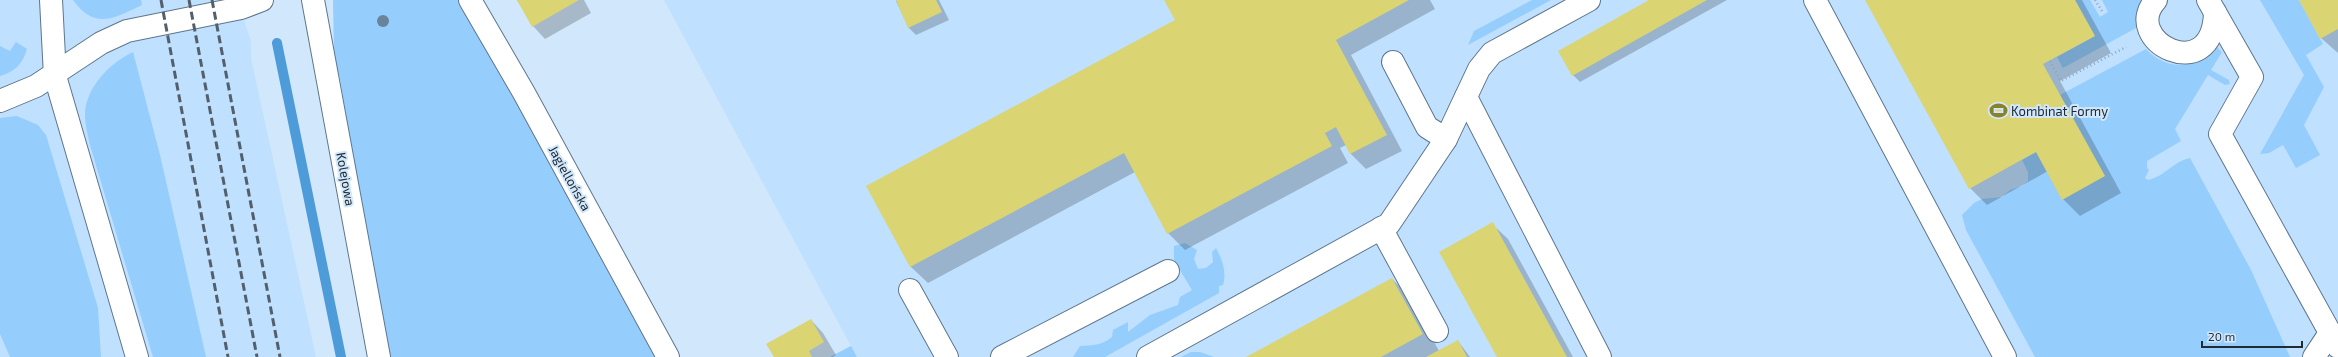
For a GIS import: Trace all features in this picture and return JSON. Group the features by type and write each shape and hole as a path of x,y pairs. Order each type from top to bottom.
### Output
{"street":[{"path":"51,0 55,76 137,357"},
{"path":"0,100 36,86 55,76 101,44 127,31 241,8 262,0"},
{"name":"Kolejowa","path":"313,0 379,357"},
{"name":"Jagiellońska","path":"470,0 524,93 668,357"},
{"path":"1148,357 1381,228 1395,216 1446,140 1479,69 1492,53 1589,0"},
{"path":"1815,0 2005,357"},
{"path":"2156,0 2149,12 2151,33 2157,43 2176,53 2187,53 2206,43 2212,34 2211,6"},
{"path":"2211,6 2252,77 2220,134 2334,340 2314,357"},
{"path":"1393,62 1427,127 1446,140"},
{"path":"1466,97 1600,357"},
{"path":"1381,228 1437,332"},
{"path":"1002,357 1168,272"},
{"path":"910,290 947,357"}],"path":[{"path":"2095,0 2102,11"},
{"path":"2050,61 2061,81 2151,33"}],"shaded area":[{"path":"0,0 237,0 251,41 251,58 316,357 0,357"},
{"path":"73,0 141,0 142,5 122,14 105,19 89,15"},
{"path":"333,0 458,0 663,357 391,357 379,313 340,79 334,56"},
{"path":"664,0 2338,0 2338,357 857,357"},
{"path":"1532,0 1551,0 1468,45 1474,31"},
{"path":"2075,0 2090,0 2100,17 2108,12 2102,0 2141,0 2136,14 2136,28 2063,68 2057,57 2095,36"},
{"path":"2260,0 2299,0 2323,44 2306,55 2324,87 2304,125 2320,155 2296,168 2283,145 2269,153 2260,154 2304,75"},
{"path":"16,42 27,49 23,59 14,70 0,76 0,46 10,51"},
{"path":"2217,47 2222,52 2211,70 2229,80 2230,84 2225,85 2208,75 2175,129 2181,141 2147,161 2147,168 2149,170 2145,178 2148,180 2159,176 2179,162 2190,158 2251,270 2290,357 2035,357 1966,230 1962,215 1974,203 1982,199 2002,197 2010,190 2022,186 2028,181 2028,172 2022,160 2036,152 2105,176 2060,95 2146,49 2163,61 2182,65 2191,64 2201,60"},
{"path":"133,52 160,155 206,357 153,357 90,145 85,114 86,104 90,94 95,85 108,69"},
{"path":"17,116 38,125 46,135 98,308 101,357 10,357 0,334 0,118"},
{"path":"1185,243 1197,250 1194,259 1198,269 1206,268 1213,262 1212,252 1216,248 1224,270 1223,285 1219,286 1219,293 1105,357 1073,357 1080,346 1104,342 1112,337 1113,330 1128,322 1128,332 1150,315 1178,305 1180,297 1192,290 1174,260 1174,246"},
{"path":"851,346 857,357 830,357"},
{"path":"1191,352 1200,352 1214,357 1181,357"}],"building":[{"path":"517,0 579,0 532,27"},
{"path":"896,0 936,0 942,12 908,28"},
{"path":"1164,0 1409,0 1336,40 1387,135 1350,154 1336,127 1325,133 1332,146 1167,234 1124,153 910,267 866,186 1175,20"},
{"path":"1649,0 1707,0 1572,76 1558,51"},
{"name":"Kombinat Formy","path":"1865,0 2075,0 2095,36 2043,64 2105,176 2062,200 2036,152 1969,189"},
{"path":"2299,0 2338,0 2338,29 2320,39"},
{"path":"1493,222 1567,357 1497,357 1439,252"},
{"path":"1392,278 1423,334 1381,357 1246,357"},
{"path":"811,319 824,342 809,351 812,357 774,357 766,344"},
{"path":"1458,340 1467,357 1426,357"}],"waterway":[{"path":"277,43 341,357"}],"railway":[{"path":"161,0 228,357"},
{"path":"189,0 257,357"},
{"path":"212,0 280,357"}],"place":[{"name":"Kombinat Formy","path":"1998,111"}]}
